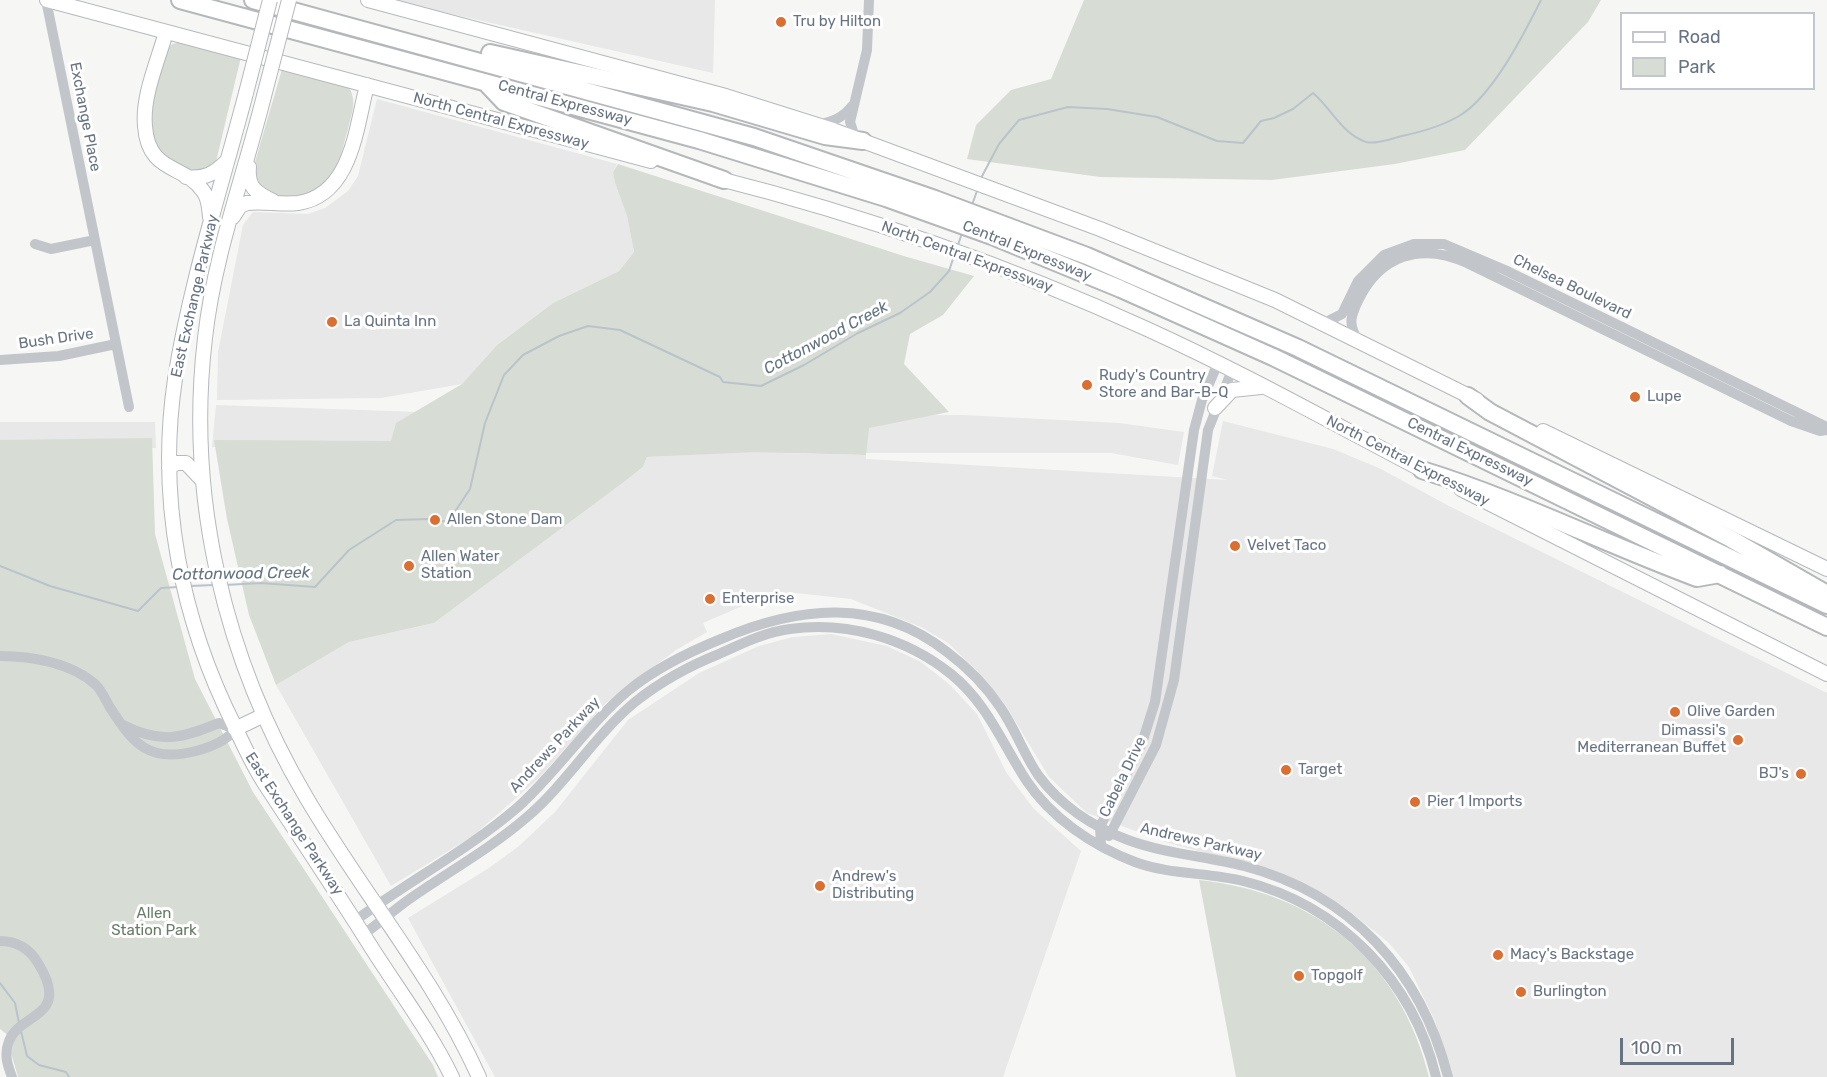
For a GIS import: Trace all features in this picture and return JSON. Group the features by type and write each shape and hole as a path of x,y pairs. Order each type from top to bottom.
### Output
{"highway":[{"name":"Central Expressway","path":"180,0 699,140 933,206"},
{"name":"Central Expressway","path":"253,0 754,137 1001,232 1123,270 1288,344 1827,605"},
{"path":"442,51 487,52 713,103 825,136 863,141"},
{"path":"485,82 504,102 724,180"},
{"name":"Central Expressway","path":"1001,232 1248,345 1827,627"},
{"path":"1468,396 1490,412 1731,539 1827,594"},
{"path":"1422,470 1474,486 1561,524 1697,578 1720,574"}],"main road":[{"name":"North Central Expressway","path":"46,0 841,211 992,266 1085,302 1218,363 1422,470 1827,674"},
{"name":"East Exchange Parkway","path":"270,0 227,160 179,355 172,406 169,468 174,534 196,637 220,699 235,729 263,782 356,920 425,1028 453,1077"},
{"name":"East Exchange Parkway","path":"290,0 228,229 210,306 204,358 201,430 203,481 209,526 230,626 262,716 305,795 431,990 479,1077"},
{"path":"368,0 387,2 711,92 816,124 1160,252 1324,323 1468,396 1827,569"},
{"path":"166,32 146,108 147,140 159,161 205,193 211,224"},
{"path":"228,229 235,212 246,203 310,200 337,179 346,163 367,85"},
{"path":"250,153 250,184 259,194 278,203"},
{"path":"184,177 209,176 227,160"},
{"path":"179,355 204,358"},
{"path":"1215,408 1232,390 1245,387 1265,387"},
{"path":"169,468 176,463 186,463 203,481"},
{"path":"235,729 262,716"}],"street":[{"name":"Exchange Place","path":"46,0 129,407"},
{"path":"863,141 852,130 852,106 865,62 869,0"},
{"path":"816,124 837,120 846,115 852,106"},
{"path":"35,244 51,249 95,240"},
{"name":"Chelsea Boulevard","path":"1324,323 1342,314 1358,281 1384,255 1414,244 1444,244 1505,270 1827,429"},
{"name":"Chelsea Boulevard","path":"1357,339 1350,328 1350,317 1365,286 1379,270 1403,257 1440,254 1467,263 1791,421 1820,431 1827,429"},
{"name":"Bush Drive","path":"0,360 59,356 116,344"},
{"name":"Cabela Drive","path":"1101,845 1100,827 1142,743 1155,702 1194,430 1202,400 1218,363"},
{"name":"Cabela Drive","path":"1101,845 1112,833 1147,768 1166,717 1174,680 1206,446 1215,408 1232,370"},
{"name":"Andrews Parkway","path":"356,920 468,845 510,813 544,780 574,743 630,689 695,650 785,616 833,611 880,619 916,632 951,655 981,682 1001,708 1050,789 1067,806 1100,827 1146,846 1242,865 1282,878 1316,893 1376,941 1412,986 1430,1021 1448,1077"},
{"path":"876,634 880,619"},
{"name":"Andrews Parkway","path":"364,934 518,825 556,789 585,753 636,702 657,686 700,662 747,641 789,629 832,626 876,634 911,649 952,674 980,702 1028,783 1042,801 1080,833 1139,863 1166,871 1239,880 1277,891 1301,902 1337,924 1367,949 1401,992 1418,1026 1436,1077"},
{"path":"695,650 700,662"},
{"path":"0,656 50,662 75,672 97,686 123,725 138,746 148,752 170,755 200,750 227,739 235,729 219,723 186,735 159,739 142,735 123,725"},
{"path":"952,674 965,678 987,700 1001,723 1006,728 1011,727"},
{"path":"574,743 585,753"},
{"path":"510,813 518,825"},
{"path":"0,941 24,947 36,959 45,976 49,992 42,1011 9,1039 6,1053 12,1077"},
{"path":"1367,949 1376,941"}],"shaded area":[{"path":"399,0 715,0 713,73 398,2"},
{"path":"377,99 617,164 613,172 615,183 627,216 634,252 619,271 553,303 497,345 462,384 381,398 217,400 218,352 243,225 253,212 308,214 325,208 348,191 358,176"},
{"path":"216,405 478,414 473,445 212,447"},
{"path":"963,415 1119,423 1184,432 1178,465 1111,453 782,453 866,455 866,459 1228,480 1212,476 1223,421 1333,449 1379,468 1449,506 1827,693 1827,1077 1452,1077 1435,1021 1409,967 1389,943 1348,910 1284,874 1165,842 1087,813 1049,777 1006,706 977,671 948,643 921,627 851,599 796,593 763,597 703,623 707,632 676,650 605,704 540,777 473,836 391,886 276,685 349,642 434,623 624,482 643,467 647,457 722,453 521,418"},
{"path":"0,422 155,422 156,448 0,448"},
{"path":"831,634 887,646 921,662 949,684 977,714 1006,772 1034,809 1081,851 1003,1077 495,1077 408,918 489,868 519,846 555,812 628,720 699,673 759,646 793,637"}],"green space":[{"path":"1084,0 1601,0 1588,22 1465,150 1395,164 1272,180 1100,177 967,159 976,125 1011,90 1051,79"},
{"path":"181,42 241,57 215,166 202,175 171,164 160,155 151,127 155,94 167,49 172,44"},
{"path":"282,69 344,86 350,89 353,99 352,114 338,166 324,186 302,196 278,196 256,187 255,162"},
{"path":"618,164 907,257 974,276 943,315 910,334 904,364 949,412 869,428 866,455 755,452 647,457 643,467 624,482 434,623 349,642 276,685 249,615 227,519 214,440 391,441 396,423 462,384 497,345 553,303 619,271 634,252 627,216 613,172"},
{"name":"Allen Station Park","path":"152,438 155,534 195,679 253,792 433,1065 438,1077 18,1077 11,1053 14,1040 0,1029 0,440"},
{"name":"Topgolf","path":"1199,880 1241,887 1280,900 1316,917 1347,940 1375,967 1398,999 1416,1036 1429,1077 1236,1077"}],"waterway":[{"name":"Cottonwood Creek","path":"980,180 999,144 1019,120 1068,107 1107,109 1157,117 1217,141 1243,143 1261,121 1293,109 1313,93 1343,127 1366,142 1379,142 1431,128 1459,116 1483,95 1506,64 1541,0"},
{"name":"Cottonwood Creek","path":"972,205 978,188"},
{"name":"Cottonwood Creek","path":"957,248 962,233"},
{"name":"Cottonwood Creek","path":"225,585 261,583 315,587 349,550 396,520 430,519 448,522 470,489 485,423 504,375 523,355 559,336 588,326 620,330 720,377 723,382 761,386 804,365 858,333 900,313 930,292 949,271 954,256"},
{"name":"Cottonwood Creek","path":"0,566 50,586 138,611 161,588 178,587"},
{"name":"Cottonwood Creek","path":"190,586 214,585"},
{"path":"0,983 15,1003 19,1023"},
{"path":"21,1031 27,1056 39,1065 66,1072 69,1077"}],"place":[{"name":"Tru by Hilton","path":"781,22"},
{"name":"La Quinta Inn","path":"332,322"},
{"name":"Rudy's Country Store and Bar-B-Q","path":"1087,385"},
{"name":"Lupe","path":"1635,397"},
{"name":"Allen Stone Dam","path":"435,520"},
{"name":"Velvet Taco","path":"1235,546"},
{"name":"Allen Water Station","path":"409,566"},
{"name":"Enterprise","path":"710,599"},
{"name":"Olive Garden","path":"1675,712"},
{"name":"Dimassi's Mediterranean Buffet","path":"1738,740"},
{"name":"Target","path":"1286,770"},
{"name":"BJ's","path":"1801,774"},
{"name":"Pier 1 Imports","path":"1415,802"},
{"name":"Andrew's Distributing","path":"820,886"},
{"name":"Macy's Backstage","path":"1498,955"},
{"name":"Topgolf","path":"1299,976"},
{"name":"Burlington","path":"1521,992"}]}
